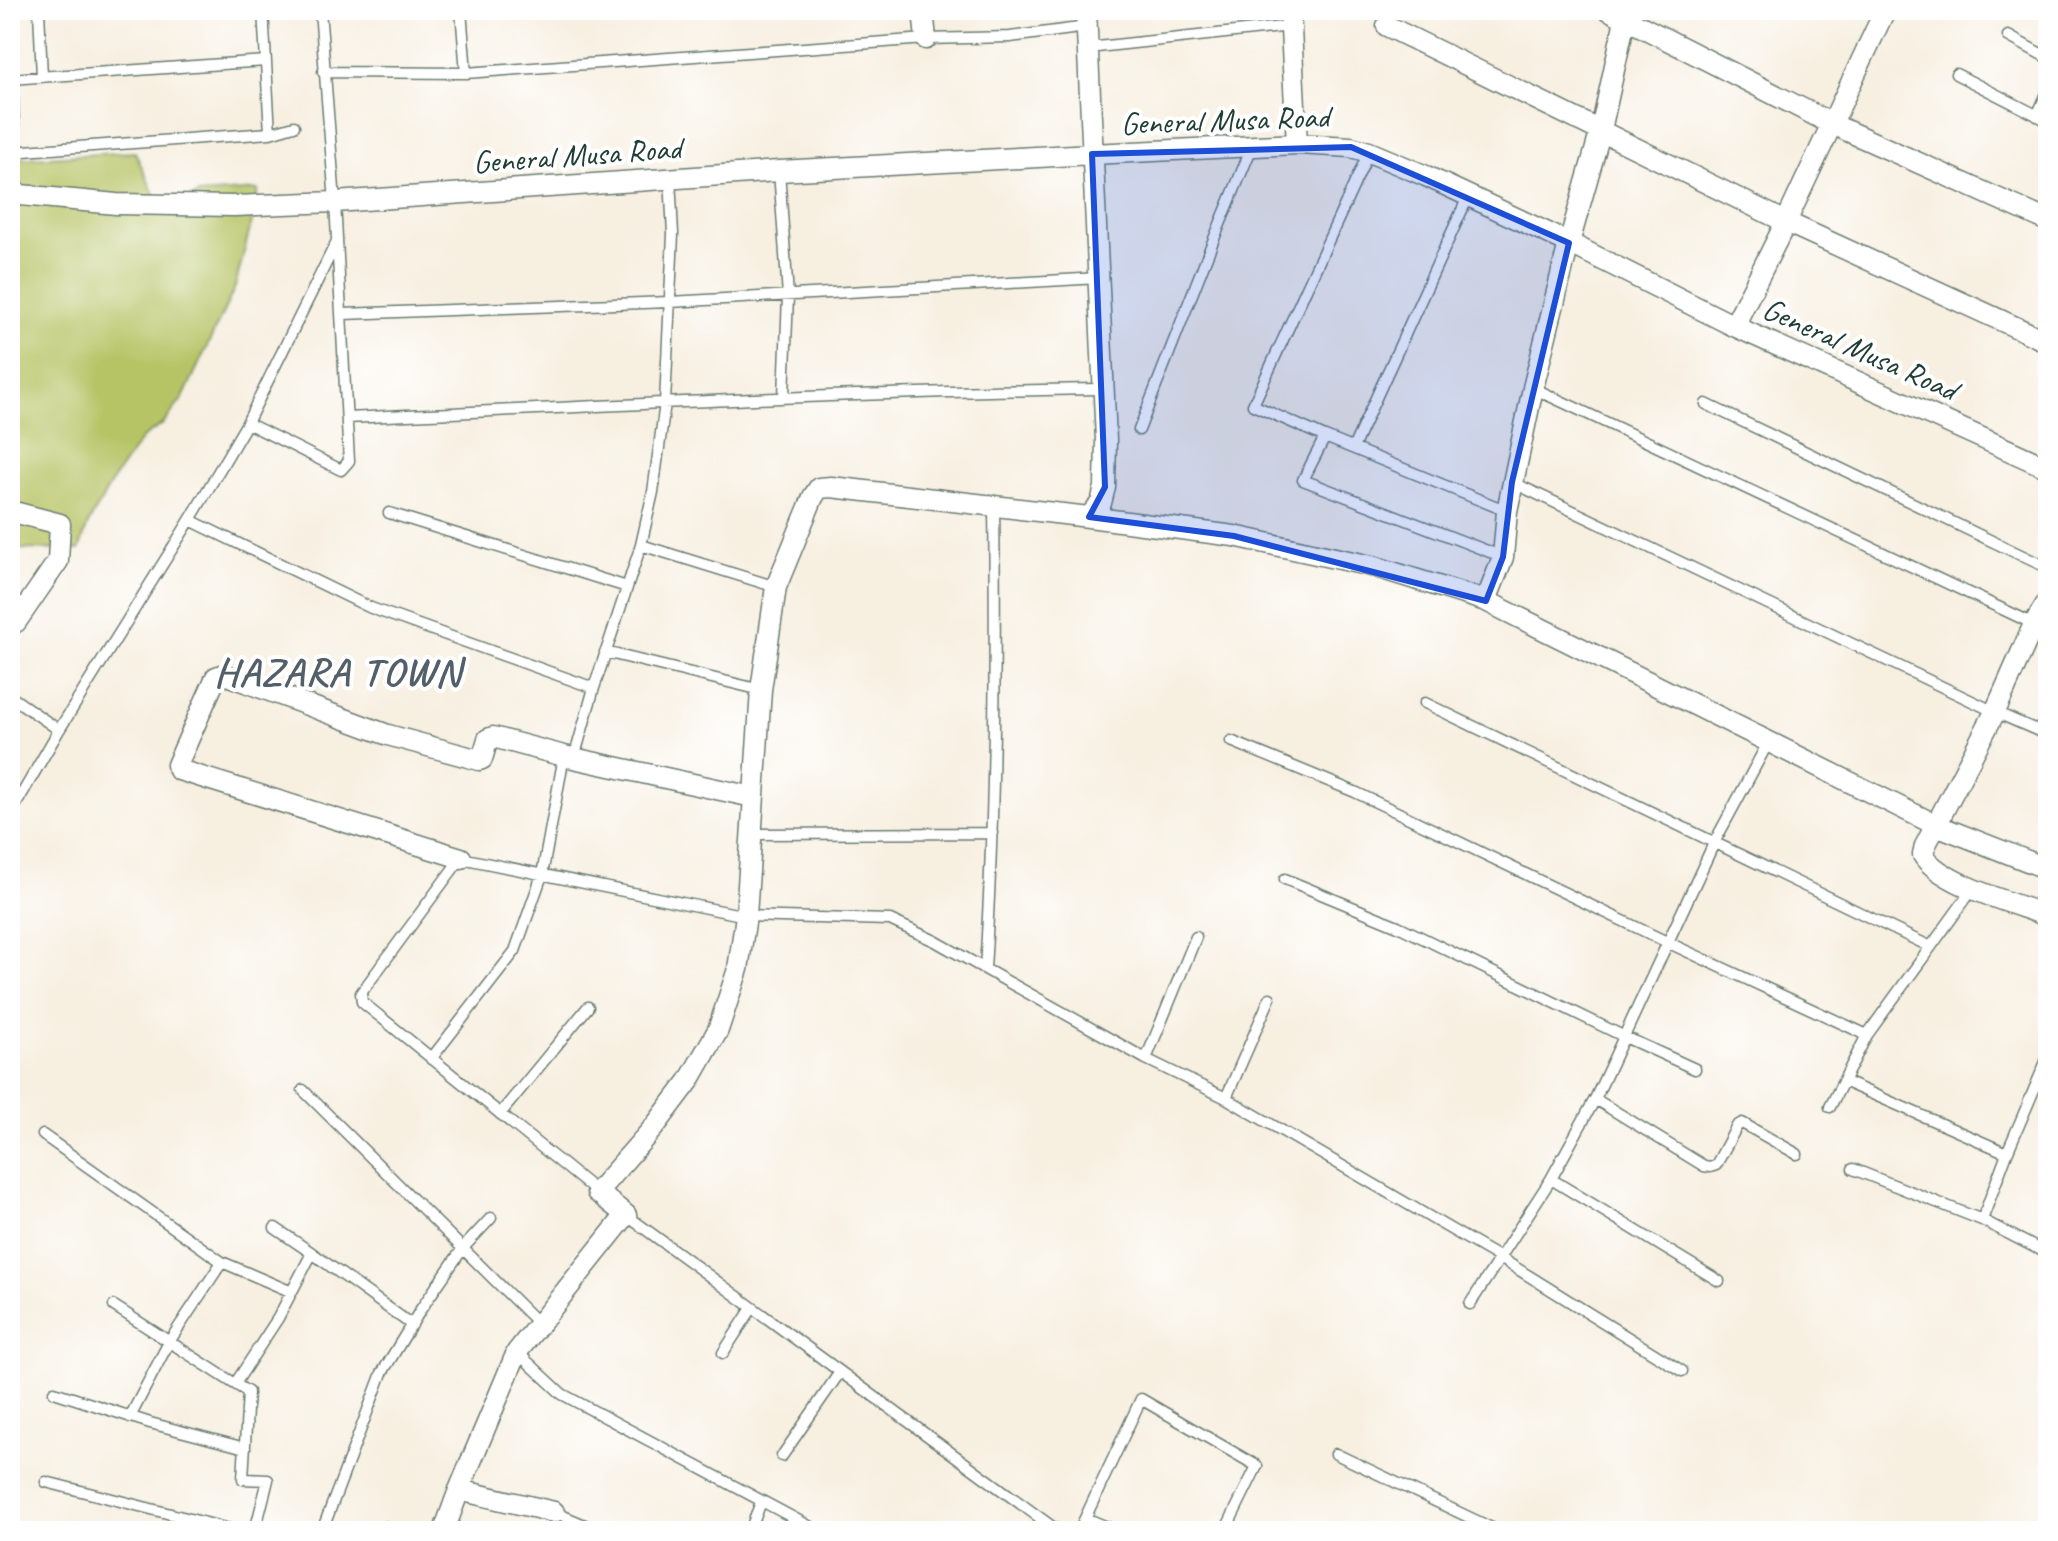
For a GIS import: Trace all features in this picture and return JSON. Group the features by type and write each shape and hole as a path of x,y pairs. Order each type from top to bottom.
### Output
{"street":[{"path":"923,10 926,39"},
{"path":"1734,326 1885,10"},
{"path":"1486,601 1503,557 1512,482 1569,243 1601,130 1621,13 1832,124 2048,221"},
{"path":"1087,18 1104,389 1105,487 1101,503 1089,517"},
{"path":"1291,18 1297,144"},
{"path":"1387,26 1786,222 2048,342"},
{"name":"General Musa Road","path":"10,194 131,204 234,206 1092,154 1297,144 1351,147 1426,176 1734,326 2048,468"},
{"path":"444,1531 517,1352 626,1215 597,1192 672,1104 718,1030 738,969 746,916 761,690 776,587 819,488 1234,536 1376,567 1486,601 1936,825 2048,869"},
{"path":"10,511 60,524 58,561 16,622 10,624"},
{"path":"2048,601 2034,624 1995,712 1923,855 1928,863 1972,890 2048,916"},
{"path":"461,858 179,770 177,765 216,677 224,674 388,735 479,760 484,755 488,739 493,737 753,797"},
{"path":"459,1490 554,1512"}],"lane":[{"path":"39,10 42,77"},
{"path":"263,10 270,133"},
{"path":"247,423 341,470 349,461 343,314 320,10"},
{"path":"461,10 466,73"},
{"path":"323,72 466,73 926,39 1010,37 1087,18"},
{"path":"1088,48 1291,18"},
{"path":"2008,36 2048,58"},
{"path":"266,61 11,79 12,152 270,133 294,126"},
{"path":"1956,74 2043,118 2048,91"},
{"path":"1139,430 1252,147"},
{"path":"1369,152 1253,405 1507,511"},
{"path":"779,171 788,296 784,396"},
{"path":"431,1059 515,951 542,875 569,757 641,545 653,492 665,403 673,234 670,178"},
{"path":"1353,448 1468,197"},
{"path":"11,813 247,423 337,241"},
{"path":"343,314 670,302 1099,278"},
{"path":"1533,388 2034,624"},
{"path":"347,418 784,396 1104,389"},
{"path":"1706,404 2048,568"},
{"path":"1325,437 1303,480 1503,557"},
{"path":"1512,482 2048,735"},
{"path":"985,969 996,697 994,506"},
{"path":"389,513 627,587"},
{"path":"190,520 371,608 594,688"},
{"path":"641,545 776,587"},
{"path":"605,652 761,690"},
{"path":"12,702 59,730"},
{"path":"1425,703 1931,947"},
{"path":"1231,741 1355,792 1867,1035"},
{"path":"1470,1304 1551,1179 1595,1099 1714,843 1769,741"},
{"path":"752,834 992,833"},
{"path":"597,1192 362,1002 361,993 461,858 746,916 890,920 935,941 1146,1059 1226,1098 1500,1258 1682,1371"},
{"path":"1285,879 1398,926 1695,1069"},
{"path":"1830,1107 1867,1035 1972,890"},
{"path":"1146,1059 1196,937"},
{"path":"1226,1098 1270,998"},
{"path":"500,1114 588,1007"},
{"path":"1982,1220 2048,1057"},
{"path":"1843,1081 2007,1153"},
{"path":"303,1090 539,1324"},
{"path":"1595,1099 1704,1166 1716,1165 1737,1126 1742,1123 1797,1154"},
{"path":"43,1135 222,1262 292,1292"},
{"path":"1853,1169 1982,1220 2048,1254"},
{"path":"1551,1179 1719,1281"},
{"path":"626,1215 1058,1531"},
{"path":"322,1531 382,1373 463,1248 491,1218"},
{"path":"275,1228 412,1325"},
{"path":"235,1384 278,1318 312,1253"},
{"path":"130,1417 169,1342 222,1262"},
{"path":"114,1306 248,1392 243,1479 268,1480 255,1531"},
{"path":"723,1353 752,1308"},
{"path":"517,1352 562,1394 818,1531"},
{"path":"782,1456 840,1372"},
{"path":"54,1392 130,1417 245,1448"},
{"path":"1079,1531 1141,1399 1257,1466 1225,1531"},
{"path":"1336,1454 1498,1531"},
{"path":"46,1482 237,1531"},
{"path":"750,1531 761,1502"},
{"path":"554,1512 599,1531"},
{"path":"1085,1518 1117,1531"},
{"path":"384,1531 386,1527 396,1531"}],"highlighted area":[{"path":"1351,147 1569,243 1512,482 1503,557 1486,601 1234,536 1089,517 1105,487 1092,154"}],"green space":[{"path":"135,152 163,214 198,194 258,190 235,287 183,398 163,424 142,438 114,478 88,524 79,550 10,549 10,159"}],"district":[{"name":"HAZARA TOWN","path":"338,672"}]}
